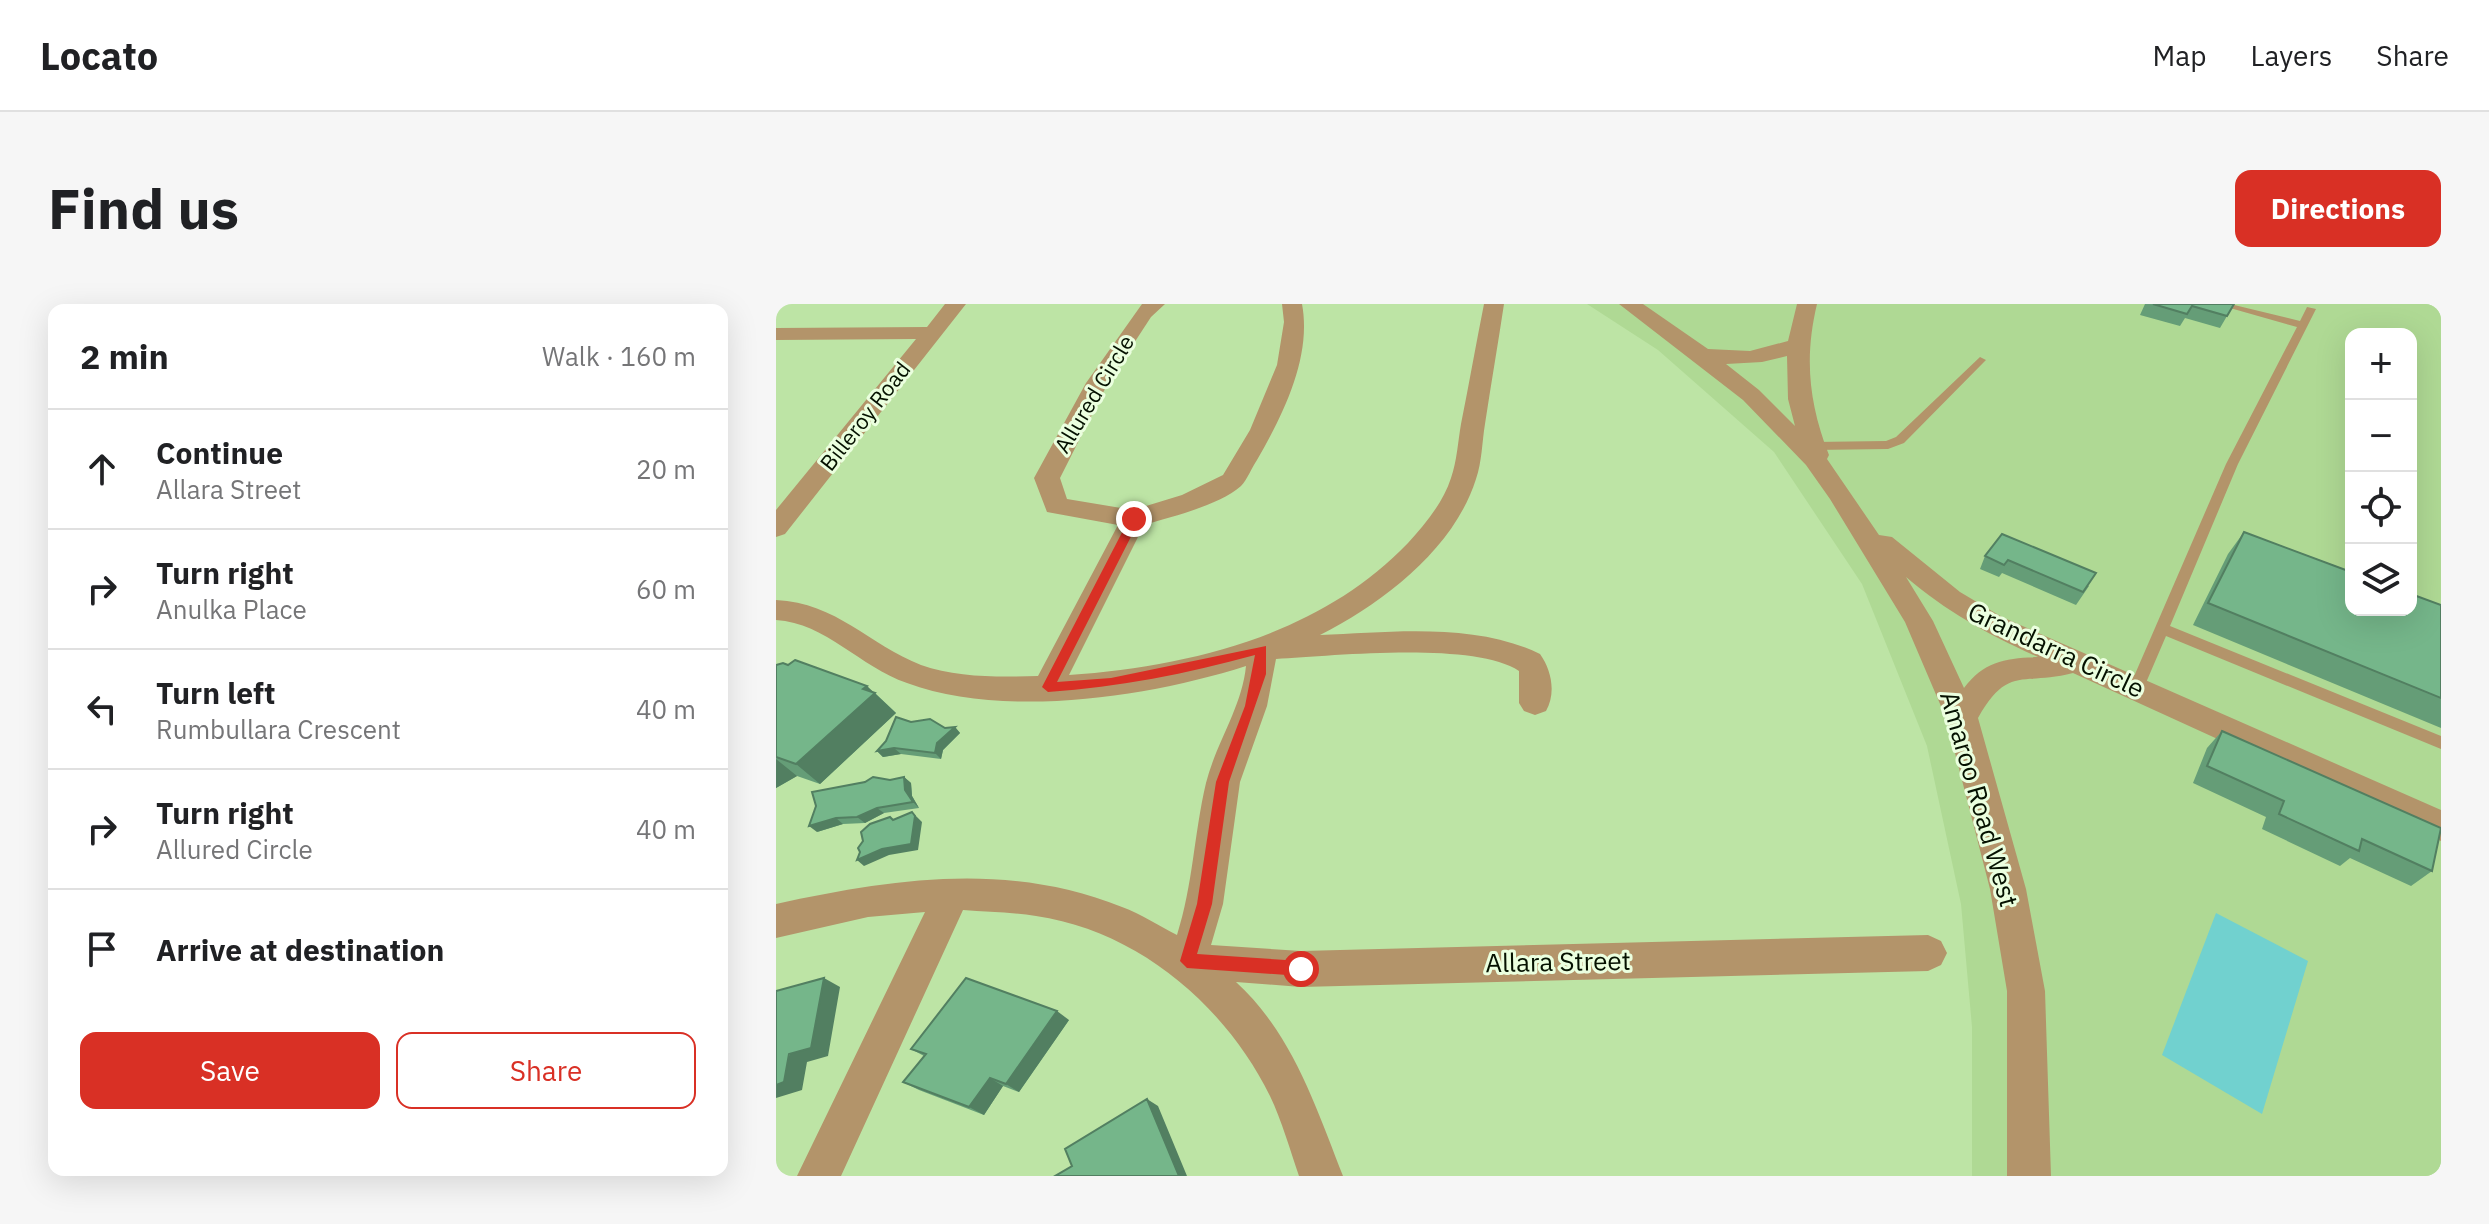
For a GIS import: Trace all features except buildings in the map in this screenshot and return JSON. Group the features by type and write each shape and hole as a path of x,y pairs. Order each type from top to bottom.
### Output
{"street":[{"name":"Billeroy Road","path":"780,519 956,304"},
{"name":"Allured Circle","path":"1155,304 1143,313 1097,383 1047,478 1056,506 1134,519 1191,501 1232,480 1262,430 1288,365 1295,322 1292,304"},
{"path":"776,610 804,611 880,657 932,680 1003,688 1111,683 1164,674 1262,649 1336,613 1375,589 1437,527 1456,500 1464,478 1494,304"},
{"name":"Amaroo Road West","path":"1629,304 1702,355 1781,424 1841,495 1919,621 1962,718 2008,889 2026,991 2029,1176"},
{"name":"Grandarra Circle","path":"1807,304 1797,345 1799,400 1814,446 1841,495 1870,531 1950,599 1992,624 2073,662 2441,826"},
{"path":"776,334 931,333"},
{"path":"1702,355 1743,360 1770,356 1797,345"},
{"path":"1048,687 1134,519"},
{"path":"1262,649 1396,644 1495,648 1516,652 1532,664 1536,674 1535,703"},
{"path":"1187,961 1205,904 1223,782 1251,706 1260,674 1262,649"},
{"path":"1962,718 1981,686 1998,672 2022,667 2059,667 2073,662"},
{"path":"776,921 861,901 920,893 953,893 1010,895 1070,905 1125,925 1187,961 1223,991 1255,1029 1289,1091 1321,1176"},
{"path":"819,1176 953,893"},
{"name":"Allara Street","path":"1187,961 1301,969 1928,953"}],"lane":[{"path":"2234,306 2303,325"},
{"path":"2137,688 2232,464 2311,309"},
{"path":"1814,446 1888,445 1900,440 1980,360"},
{"path":"2163,629 2441,743"}],"shaded area":[{"path":"1587,304 2441,304 2441,1176 1972,1176 1972,1027 1961,904 1927,746 1862,584 1774,452 1658,350"}],"water":[{"path":"2216,913 2308,961 2262,1114 2162,1055"}],"route":[{"path":"1134,519 1048,687 1111,683 1178,671 1262,649 1260,674 1251,706 1223,782 1205,904 1187,961 1301,969"}]}
